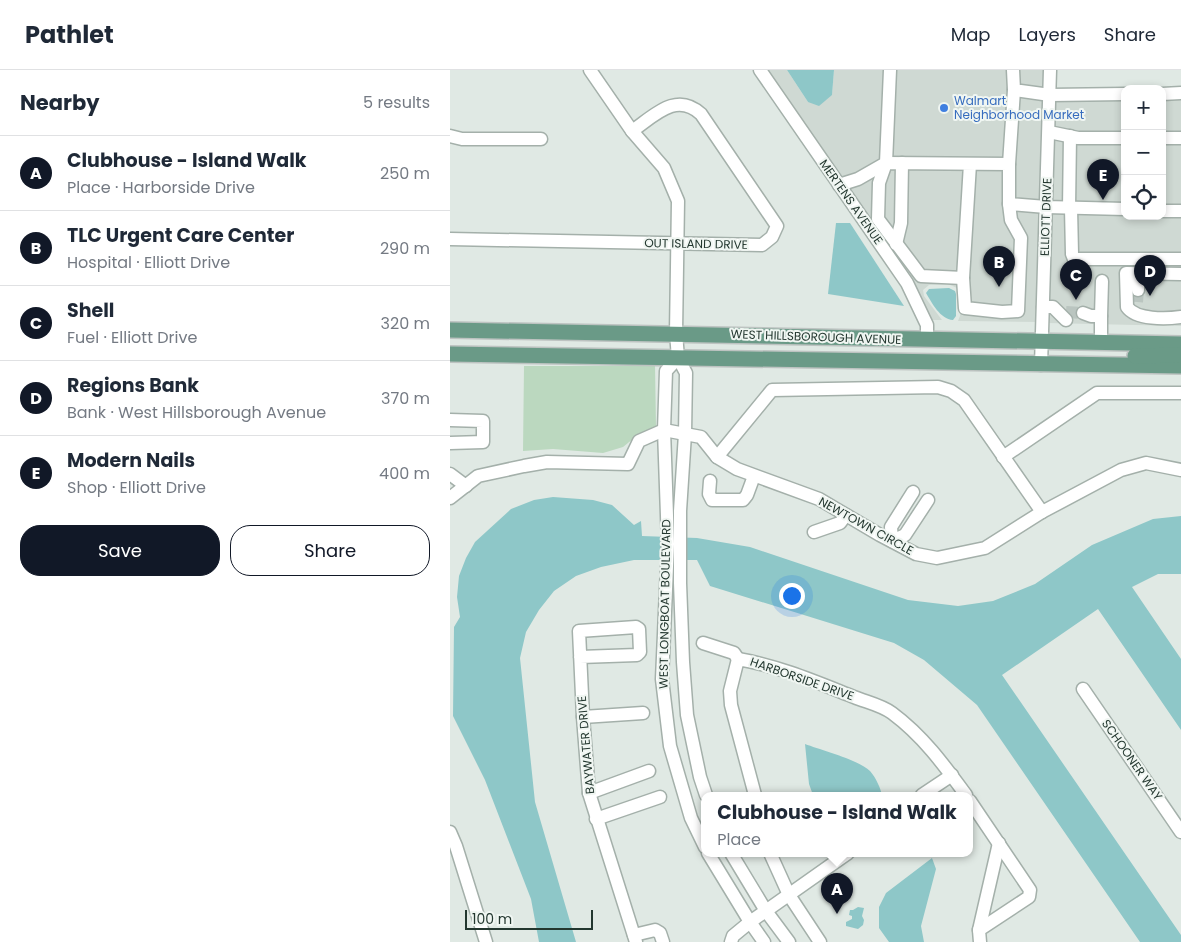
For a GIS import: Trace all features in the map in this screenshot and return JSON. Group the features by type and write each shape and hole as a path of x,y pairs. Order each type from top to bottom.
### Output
{"main road":[{"name":"WEST HILLSBOROUGH AVENUE","path":"450,330 1181,344"},
{"name":"WEST HILLSBOROUGH AVENUE","path":"450,354 1181,366"},
{"path":"1097,365 1132,356 1181,355"}],"street":[{"name":"WEST LONGBOAT BOULEVARD","path":"590,70 632,131 664,168 678,201 676,333 678,358 686,373 685,434 674,511 673,582 662,679 670,746 691,818 701,840"},
{"name":"MERTENS AVENUE","path":"760,70 907,283 927,325 927,340"},
{"path":"890,70 886,163 879,182 878,219 921,276 963,278"},
{"path":"970,164 963,278 965,308 1002,312 1018,311 1020,238 1011,220 1010,204 1013,70"},
{"name":"ELLIOTT DRIVE","path":"1041,365 1050,70"},
{"path":"1014,90 1050,95 1121,94"},
{"path":"1166,94 1181,94"},
{"name":"OUT ISLAND DRIVE","path":"450,240 762,245 772,237 777,226 701,114 693,106 683,103 672,105 632,131"},
{"path":"1049,132 1078,138 1121,138"},
{"path":"450,136 462,139 541,139"},
{"path":"1070,136 1070,208 1072,254 1074,259 1181,260"},
{"path":"1166,138 1181,138"},
{"path":"839,185 858,179 886,163 1010,164"},
{"path":"896,244 902,223 902,163"},
{"path":"1010,204 1121,210"},
{"path":"1166,211 1181,211"},
{"path":"1126,260 1132,273 1137,296 1137,315"},
{"path":"1132,273 1181,274"},
{"path":"1132,273 1126,307 1130,311 1137,315 1181,317"},
{"path":"1101,343 1090,316 1102,281"},
{"path":"1043,307 1053,308 1064,316"},
{"name":"WEST LONGBOAT BOULEVARD","path":"674,511 664,430 666,371 678,358"},
{"path":"717,457 772,390 938,388 951,391 964,400 1042,512"},
{"path":"1003,457 1097,392 1181,393"},
{"path":"450,420 483,421 483,442 450,443"},
{"path":"450,498 478,476 532,464 547,462 628,464 638,441 664,430"},
{"name":"NEWTOWN CIRCLE","path":"664,430 701,437 717,457 737,469 819,499 916,554 937,558 985,548 1042,512 1121,470 1146,463 1181,470"},
{"path":"450,474 466,486"},
{"path":"710,481 709,494 712,500 743,500 747,495 754,476"},
{"path":"913,492 891,527 892,541 905,535 928,500"},
{"path":"814,532 840,523 846,515"},
{"name":"WEST LONGBOAT BOULEVARD","path":"673,582 686,715 705,792"},
{"name":"BAYWATER DRIVE","path":"580,657 637,655 640,652 639,630 636,627 579,631 580,657 583,718 589,793 635,938"},
{"path":"703,643 734,653 738,659"},
{"name":"HARBORSIDE DRIVE","path":"753,792 730,705 730,691 738,659 762,663 814,681 892,713 924,741 964,792"},
{"name":"SCHOONER WAY","path":"1083,689 1181,832"},
{"path":"583,718 643,713"},
{"path":"589,793 649,771"},
{"path":"926,792 952,775"},
{"path":"596,819 660,797"},
{"path":"973,805 1030,890 1029,896 980,936"},
{"path":"450,832 486,942"},
{"path":"980,936 999,843"},
{"path":"710,857 764,942"},
{"path":"733,857 766,911 789,942"},
{"path":"772,857 789,895 820,942"},
{"path":"731,942 733,936 750,922 842,857"},
{"path":"635,938 655,930 660,933 663,942"}],"shaded area":[{"path":"765,70 787,70 808,102 832,95 834,70 1045,70 1038,322 958,321 960,316 960,293 957,288 948,284 929,285 923,290 924,296 942,320 929,320 899,265 893,250"},
{"path":"1166,98 1181,98 1181,326 1047,323 1054,100 1121,99 1121,220 1166,220"}],"green space":[{"path":"524,366 655,366 656,426 639,434 623,447 603,453 553,449 523,451"}],"water":[{"path":"787,70 834,70 832,95 819,106 808,102"},
{"path":"836,223 850,223 904,306 828,294"},
{"path":"949,288 955,291 956,294 956,316 953,320 940,314 926,293 929,289"},
{"path":"553,497 593,500 612,505 634,525 641,521 642,536 697,538 750,547 908,600 958,606 993,601 1035,584 1092,545 1153,519 1181,516 1181,574 1158,574 1132,587 1181,659 1181,730 1098,609 1002,675 1181,935 1181,942 1140,942 977,705 924,660 894,643 710,586 697,560 634,560 601,567 576,576 554,591 539,610 526,632 520,658 535,802 576,942 539,942 531,899 485,780 453,716 454,627 460,617 457,597 459,576 475,542 511,509 534,500"},
{"path":"805,744 849,759 865,767 874,777 881,792 812,792 809,784"},
{"path":"932,858 936,869 921,926 924,942 889,942 879,928 879,907 886,893"},
{"path":"858,907 864,908 862,916 864,920 863,925 858,929 846,926 846,922 852,919 852,916 849,915 850,910"}],"tunnel":[{"path":"1137,302 1138,290"},
{"path":"1066,312 1083,313"}],"place":[{"name":"Walmart Neighborhood Market","path":"944,108"},
{"name":"Modern Nails","path":"1103,200"},
{"name":"TLC Urgent Care Center","path":"999,287"},
{"name":"Regions Bank","path":"1150,296"},
{"name":"Shell","path":"1076,300"},
{"name":"Clubhouse - Island Walk","path":"837,914"}]}
